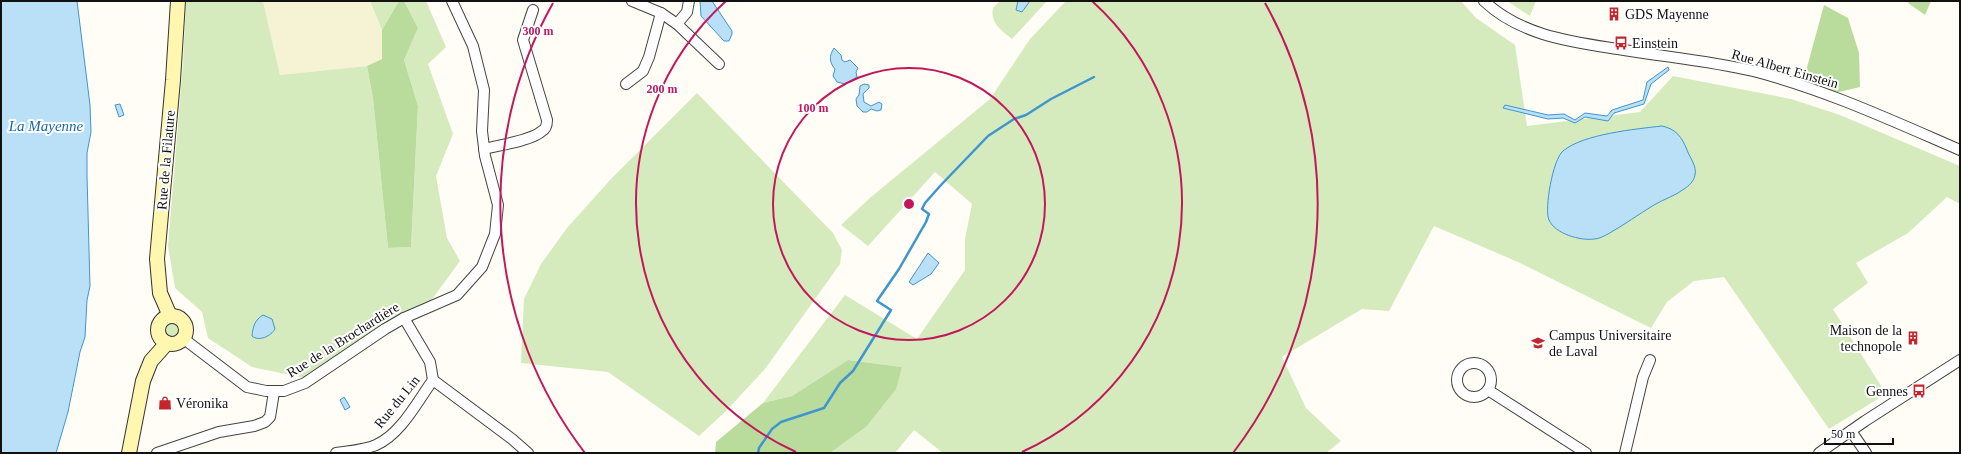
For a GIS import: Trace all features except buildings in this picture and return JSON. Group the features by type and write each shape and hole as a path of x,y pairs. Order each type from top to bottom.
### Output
{"street":[{"name":"Rue de la Filature","path":"170,316 160,293 157,259 173,80 178,1"},
{"name":"Rue de la Brochardière","path":"184,339 247,387 274,392 293,389 305,383 385,329 404,318 457,295 482,267 495,234 498,206 484,149 482,131 484,90 473,46 452,1"},
{"path":"632,1 661,13 677,24 719,64"},
{"path":"677,24 687,12 689,1"},
{"name":"Rue Albert Einstein","path":"1484,1 1508,20 1540,34 1566,41 1704,62 1753,72 1827,95 1960,150"},
{"path":"484,149 532,136 543,131 546,125 547,120 523,40 533,10"},
{"path":"626,84 643,71 649,57 661,13"},
{"path":"170,316 175,316 183,321 186,330 184,339 176,344 167,343 161,338 159,327 163,320 170,316"},
{"name":"Rue du Lin","path":"404,318 430,362 433,380 512,439 528,453"},
{"path":"129,453 143,381 151,361 167,343"},
{"path":"1625,453 1643,377 1650,360"},
{"path":"1819,453 1960,360"},
{"name":"Rue du Lin","path":"336,453 374,446 388,439 398,428 433,380"},
{"path":"1488,390 1586,453"},
{"path":"157,453 218,432 254,426 265,422 270,417 274,392"},
{"path":"1851,431 1866,453"}],"shaded area":[{"path":"263,1 370,1 382,30 382,59 367,66 280,75"}],"green space":[{"path":"186,1 263,1 280,75 367,66 373,98 388,248 411,247 418,106 404,60 418,28 404,1 426,1 446,47 428,64 453,134 436,176 447,238 460,261 430,302 385,323 305,378 252,367 208,338 202,312 175,288 168,246 183,63"},
{"path":"370,1 399,1 382,30"},
{"path":"399,1 404,1 418,28 404,60 418,106 411,247 388,248 373,98 367,66 382,59 382,30"},
{"path":"1000,1 1047,1 1012,39 997,26 993,18 993,8"},
{"path":"1066,1 1461,1 1476,18 1515,45 1527,126 1640,112 1673,76 1791,99 1840,115 1960,166 1960,204 1947,197 1908,233 1856,263 1868,283 1833,309 1886,394 1829,429 1724,277 1694,281 1667,302 1651,328 1518,262 1434,226 1389,311 1362,309 1282,357 1306,408 1341,441 1326,453 943,453 914,430 895,453 830,453 866,427 902,367 848,360 792,396 763,403 845,295 917,339 965,270 965,239 972,204 935,172 868,246 841,225 871,197 990,99 1030,39"},
{"path":"1507,1 1536,1 1530,16"},
{"path":"1909,1 1931,1 1925,15 1908,3"},
{"path":"1824,5 1848,18 1859,53 1860,87 1835,93 1803,82"},
{"path":"697,93 833,233 842,250 840,264 765,369 726,411 699,436 608,372 521,363 524,299 541,264 567,228 610,180"},
{"path":"172,323 177,325 179,330 177,335 172,337 167,335 165,330 167,325"},
{"path":"848,360 902,367 896,389 866,427 830,453 715,453 716,442 763,403 792,396"}],"water":[{"name":"La Mayenne","path":"1,1 77,1 90,105 91,132 87,153 87,176 90,286 87,300 85,337 80,352 68,412 56,453 1,453"},
{"path":"700,1 712,1 732,31 729,41 724,41 701,16"},
{"path":"1018,1 1030,1 1022,12 1016,10"},
{"path":"834,48 841,55 842,60 845,62 850,60 858,68 856,72 857,77 845,84 837,82 833,76 835,69 830,59"},
{"path":"1668,67 1669,70 1651,84 1644,104 1614,113 1608,121 1585,117 1575,123 1563,118 1548,119 1503,108 1505,105 1548,115 1564,114 1575,120 1585,113 1607,116 1612,110 1643,100 1647,82"},
{"path":"864,84 869,85 869,88 863,94 864,102 871,106 879,102 882,104 881,110 877,111 871,109 867,112 863,112 857,106 856,99 859,95 860,86"},
{"path":"120,104 124,115 119,117 115,105"},
{"path":"1662,126 1675,131 1678,134 1693,162 1695,175 1688,186 1677,194 1654,205 1608,234 1598,238 1576,238 1562,233 1552,225 1548,214 1550,184 1559,156 1563,151 1583,140 1596,136"},
{"path":"928,253 939,263 931,274 913,285 909,282"},
{"path":"263,315 272,319 275,329 271,334 265,337 255,338 252,336 254,326 256,321"},
{"path":"344,397 350,407 345,410 340,400"}],"waterway":[{"path":"758,453 759,448 772,429 781,422 824,408 840,383 853,371 891,310 877,301 899,269 926,222 929,214 922,209 925,203 941,185 988,136 1014,119 1026,115 1051,99 1094,77"}],"place":[{"name":"GDS Mayenne","path":"1614,14"},
{"name":"Einstein","path":"1621,43"},
{"name":"Maison de la technopole","path":"1913,338"},
{"name":"Campus Universitaire de Laval","path":"1538,343"},
{"name":"Gennes","path":"1919,391"},
{"name":"Véronika","path":"165,403"}]}
